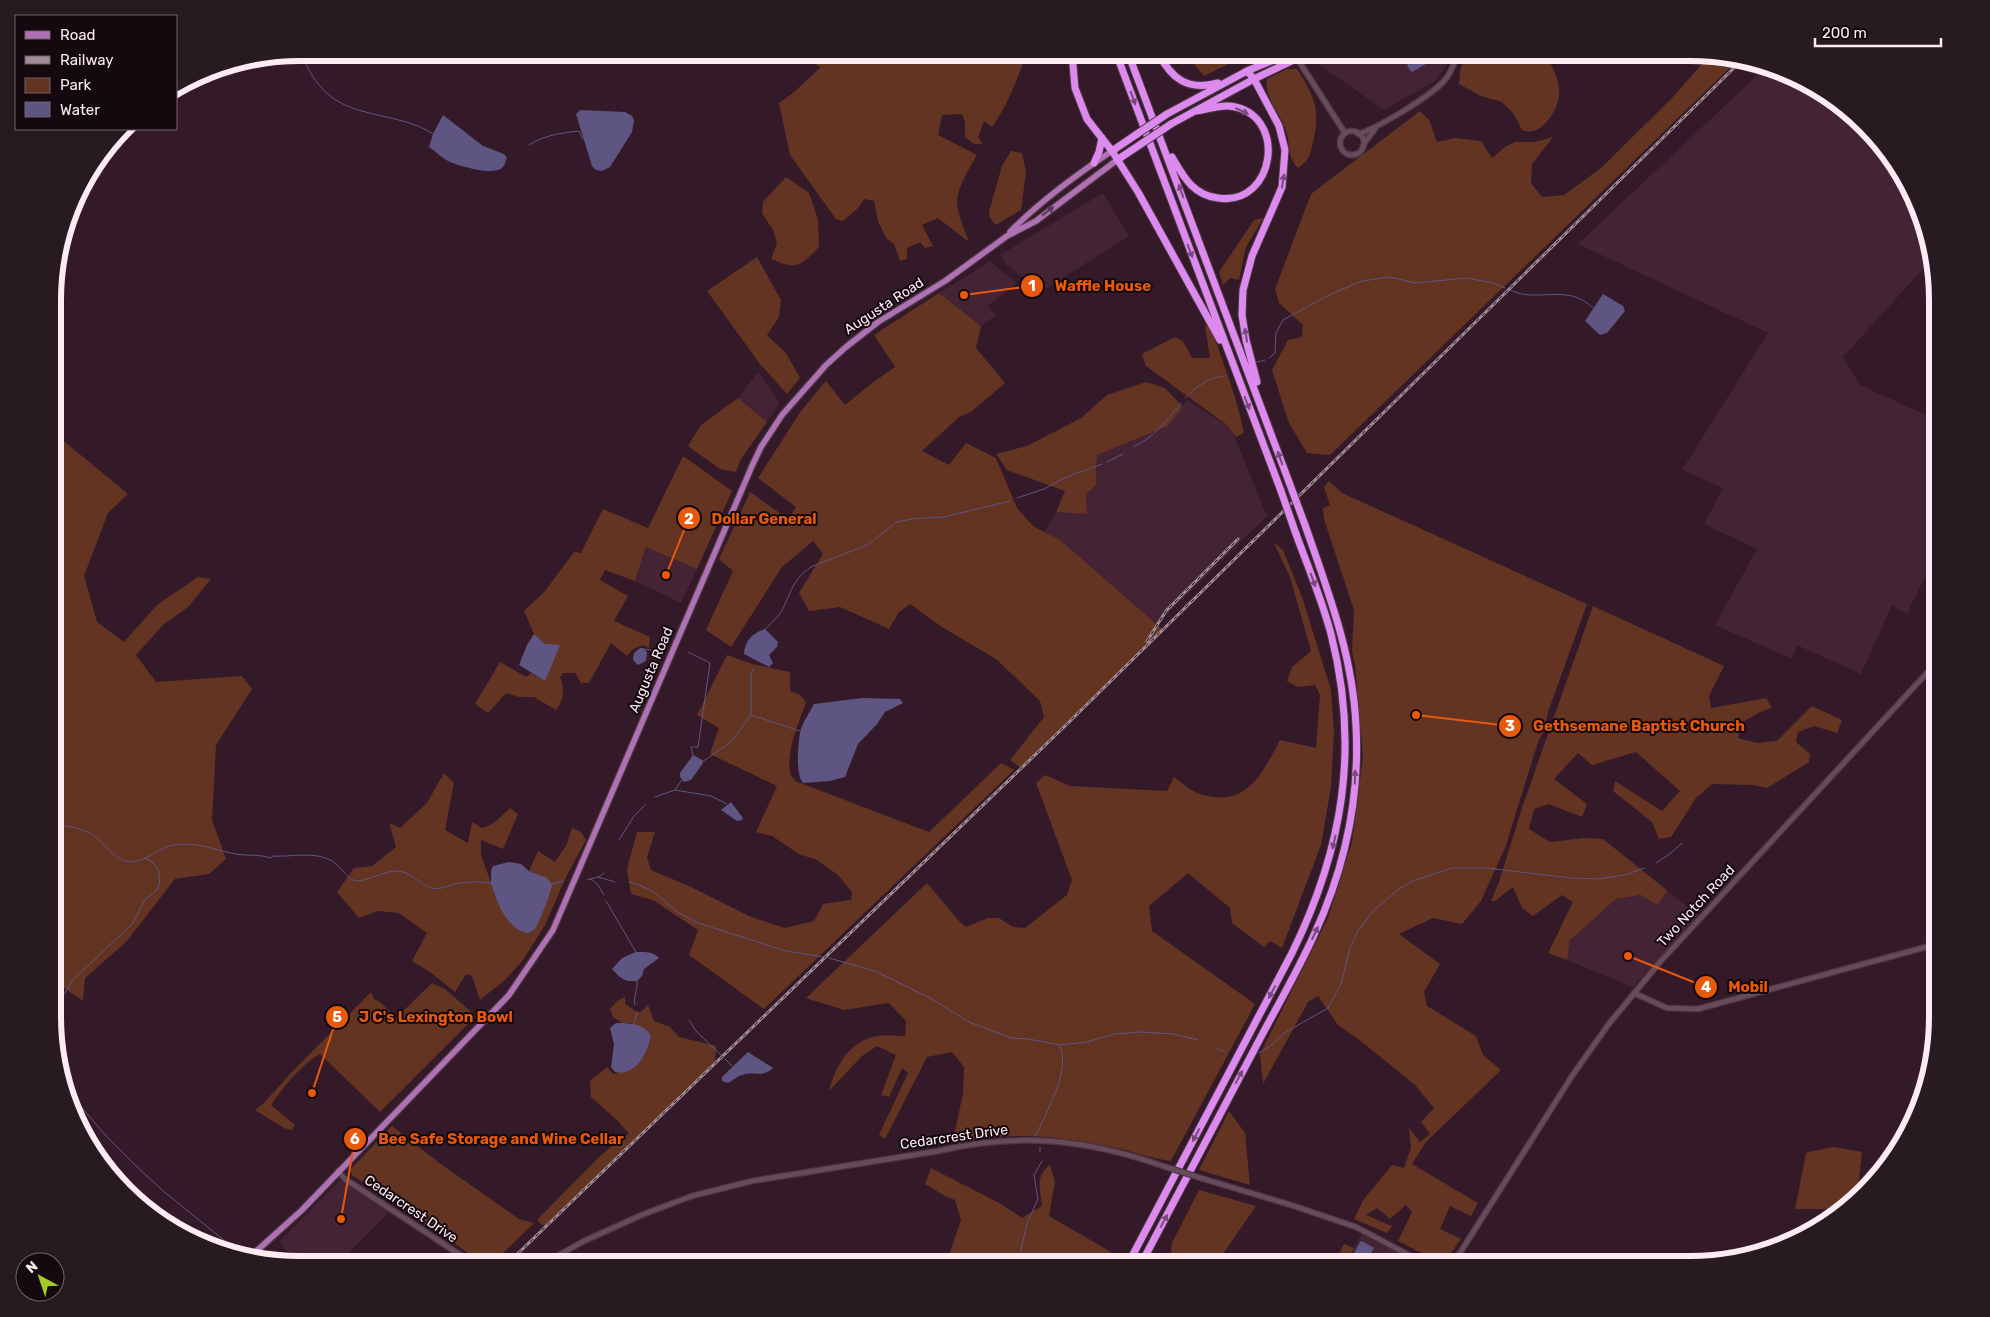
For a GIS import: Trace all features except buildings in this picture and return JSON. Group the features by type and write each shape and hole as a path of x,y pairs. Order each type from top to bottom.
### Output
{"highway":[{"path":"1073,61 1075,88 1087,119 1112,151 1138,192 1231,362"},
{"path":"1119,61 1281,491 1325,614 1341,685 1345,763 1340,811 1333,848 1317,898 1292,953 1132,1256"},
{"path":"1131,61 1306,525 1342,633 1352,686 1356,741 1354,798 1351,819 1336,880 1313,938 1145,1256"},
{"path":"1163,61 1167,69 1181,81 1193,86 1211,85 1228,80"},
{"name":"Augusta Road","path":"1112,151 1167,114 1228,80 1270,61"},
{"name":"Augusta Road","path":"1117,160 1171,124 1290,61"},
{"path":"1247,71 1254,79 1279,126 1285,150 1282,187 1250,261 1243,295 1242,315 1246,340 1272,433"},
{"path":"1163,144 1187,181 1204,195 1225,199 1234,198 1245,194 1256,184 1266,168 1270,151 1267,136 1259,123 1249,113 1234,107 1221,106 1195,111"},
{"path":"1094,163 1102,138"}],"main road":[{"name":"Augusta Road","path":"1007,236 1026,216 1112,151"},
{"name":"Augusta Road","path":"256,1251 302,1210 338,1171 350,1163 356,1154 509,995 553,930 752,466 774,426 817,374 846,347 878,322 945,282 1007,236 1036,220 1117,160"}],"street":[{"path":"1298,61 1345,133"},
{"path":"1358,134 1376,128 1445,81 1452,69 1454,61"},
{"path":"1363,145 1376,128"},
{"path":"1353,132 1358,134 1363,139 1362,150 1356,154 1345,153 1340,140 1345,133 1353,132"},
{"name":"Two Notch Road","path":"1458,1256 1572,1076 1634,993 1678,942 1929,671"},
{"path":"1634,993 1668,1008 1698,1009 1929,946"},
{"name":"Cedarcrest Drive","path":"557,1256 602,1232 666,1205 701,1193 752,1181 965,1145 1010,1140 1054,1140 1108,1149 1299,1207 1356,1228 1411,1256"},
{"name":"Cedarcrest Drive","path":"338,1171 345,1179 462,1256"}],"shaded area":[{"path":"1314,61 1449,61 1435,81 1384,110"},
{"path":"1761,72 1796,86 1823,102 1859,131 1888,167 1911,209 1921,238 1926,265 1843,357 1860,385 1929,416 1929,569 1907,614 1892,605 1861,674 1797,645 1792,659 1715,625 1757,549 1704,524 1723,488 1682,470 1768,333 1578,244"},
{"path":"1103,193 1129,236 1042,291 1007,265 1000,255"},
{"path":"990,261 1017,283 987,306 996,315 981,326 939,293"},
{"path":"758,372 780,403 767,422 738,398"},
{"path":"1187,400 1231,428 1267,516 1153,628 1043,534 1056,512 1087,513 1086,494 1098,469 1097,455 1168,426"},
{"path":"646,547 697,569 681,603 635,581"},
{"path":"1668,891 1699,916 1633,987 1567,960 1569,940 1616,899 1642,895 1664,898"},
{"path":"340,1180 389,1212 346,1256 292,1255 279,1242"},
{"path":"1362,1234 1403,1256 1349,1256"}],"green space":[{"path":"808,61 1024,61 1012,92 998,119 992,127 984,121 978,137 983,144 974,144 965,137 965,122 962,114 942,115 938,135 977,155 964,179 957,198 959,214 969,242 938,218 922,225 933,246 925,248 920,242 907,248 907,259 900,261 894,244 886,238 878,221 874,201 864,199 858,208 843,221 836,219 790,155 779,103 793,93 821,67"},
{"path":"1192,61 1235,61 1204,76"},
{"path":"1463,61 1549,61 1556,75 1559,89 1556,108 1539,129 1533,131 1522,130 1514,114 1502,102 1481,96 1459,84"},
{"path":"1704,62 1733,65 1330,455 1307,453 1289,423 1272,370 1288,340 1302,337 1303,325 1279,303 1275,289 1311,194 1420,111 1429,120 1437,142 1455,138 1481,141 1492,158 1505,147 1515,142 1535,142 1553,137 1532,164 1531,183 1542,197 1564,195 1601,168 1672,98"},
{"path":"1287,69 1297,69 1312,95 1316,112 1311,150 1307,160 1298,168 1291,156 1285,127 1271,100 1267,86 1267,79"},
{"path":"1011,151 1022,153 1026,172 1021,210 996,225 990,218 989,212 1002,166"},
{"path":"786,177 809,193 818,220 819,247 798,265 787,265 771,259 777,243 773,230 762,213 763,202"},
{"path":"1263,218 1246,247 1239,280 1230,278 1223,285 1219,272 1254,220"},
{"path":"757,257 781,300 779,317 767,335 786,353 800,378 787,394 760,364 707,291"},
{"path":"939,293 981,326 976,348 1005,383 971,412 959,417 922,451 949,465 966,443 996,458 1017,508 1033,526 1060,540 1163,630 1021,768 1010,760 1044,717 1040,701 996,659 942,627 910,604 899,612 889,629 840,607 809,611 799,593 823,554 813,541 782,567 731,647 706,630 733,571 719,559 750,492 788,519 796,507 758,478 801,411 826,381 845,405 895,367 874,335"},
{"path":"1205,326 1211,326 1237,406 1244,433 1236,437 1227,425 1146,366 1142,354 1175,337 1183,341 1192,358 1210,358"},
{"path":"1146,382 1165,388 1183,407 1168,426 1097,455 1096,485 1086,494 1087,514 1056,512 1065,491 1007,470 996,454 1027,446 1081,418 1107,395"},
{"path":"738,398 767,422 741,459 736,472 720,469 688,446 701,425"},
{"path":"61,439 128,494 108,513 84,576 97,622 124,642 157,605 198,577 211,579 188,607 163,625 136,655 156,682 242,676 252,689 216,745 212,820 226,859 209,874 175,879 126,942 85,978 83,1001 61,986"},
{"path":"683,456 732,491 697,569 646,547 635,581 605,570 600,580 628,596 614,621 650,637 649,648 643,645 633,649 627,656 611,643 589,683 581,683 575,673 563,673 560,677 563,694 556,710 534,697 519,697 506,693 488,713 475,704 500,662 526,677 531,673 544,680 545,644 534,634 524,611 545,591 574,552 581,553 603,509 648,528"},
{"path":"1329,481 1342,493 1587,604 1548,712 1544,731 1538,742 1505,848 1481,901 1462,924 1433,918 1399,934 1440,964 1424,992 1427,1006 1476,1036 1483,1055 1501,1070 1426,1142 1412,1164 1478,1203 1471,1216 1450,1206 1440,1229 1461,1239 1449,1256 1427,1256 1398,1241 1412,1212 1406,1205 1390,1219 1377,1208 1366,1215 1392,1226 1387,1233 1354,1219 1364,1199 1392,1165 1404,1168 1411,1148 1409,1128 1420,1142 1430,1134 1421,1122 1434,1108 1415,1085 1338,1025 1318,996 1308,1002 1263,1084 1260,1054 1328,918 1352,842 1363,757 1355,664 1352,652 1354,610 1324,519 1323,508 1330,505 1324,487"},
{"path":"1274,543 1283,550 1302,597 1331,690 1334,732 1331,787 1321,845 1282,948 1270,941 1264,947 1232,923 1230,908 1188,873 1149,906 1152,931 1255,1004 1171,1161 1107,1146 1052,1137 1014,1136 977,1139 959,1143 953,1141 963,1093 964,1067 952,1052 927,1057 885,1139 879,1135 908,1073 902,1068 889,1097 881,1095 896,1055 877,1046 862,1056 829,1091 835,1073 845,1056 852,1049 859,1043 877,1036 905,1036 906,1021 889,1003 844,1010 806,998 927,883 966,927 988,918 999,918 1013,927 1025,928 1067,895 1072,880 1036,783 1045,775 1070,786 1167,791 1174,777 1200,794 1229,797 1241,792 1259,776 1280,740 1316,748 1320,695 1315,685 1298,687 1287,681 1292,667 1311,651 1290,577"},
{"path":"1593,606 1724,666 1709,696 1711,708 1766,698 1772,708 1760,712 1741,723 1738,738 1757,743 1777,741 1812,706 1842,720 1837,733 1814,726 1798,732 1796,742 1810,754 1809,762 1767,788 1753,785 1712,784 1696,798 1671,837 1659,839 1652,822 1613,791 1615,781 1662,811 1680,791 1636,752 1592,765 1578,753 1554,779 1587,804 1582,817 1549,804 1534,809 1529,829 1550,842 1584,838 1603,839 1668,891 1657,905 1641,895 1616,899 1570,940 1567,960 1548,953 1573,902 1562,895 1533,916 1522,908 1513,887 1495,901 1491,901"},
{"path":"727,655 752,664 790,672 790,691 800,695 806,702 794,736 790,755 790,772 795,781 929,832 1001,763 1014,770 764,1009 689,955 698,930 653,900 631,894 627,869 637,832 655,832 647,857 651,870 691,887 751,917 785,928 814,921 823,904 851,900 852,892 838,875 817,860 799,854 772,836 756,832 777,786 710,754 719,728 697,715"},
{"path":"444,773 454,783 445,830 468,843 472,822 482,828 494,823 510,808 518,814 503,849 481,840 481,855 499,905 512,925 531,932 538,922 546,902 534,873 529,871 538,851 555,862 567,844 572,828 581,832 586,840 566,877 545,925 523,960 506,979 480,1000 472,976 466,974 455,992 430,972 412,961 427,933 399,913 378,911 359,918 337,892 354,868 372,866 396,847 389,823 400,828 427,803"},
{"path":"432,983 445,989 476,1016 380,1112 320,1054 293,1077 271,1105 295,1125 292,1130 284,1128 255,1110 264,1103 371,992 374,999 380,1002 396,1018"},
{"path":"625,997 625,1004 637,1012 641,1012 648,1005 654,1021 670,1027 679,1037 716,1046 715,1065 545,1227 537,1220 598,1158 621,1138 629,1134 619,1122 591,1097 590,1081 607,1067 613,1074 634,1067 648,1047 651,1039 631,1023 622,1023 613,1017 610,1009 617,1001"},
{"path":"1229,1111 1245,1133 1250,1185 1199,1170"},
{"path":"392,1126 438,1162 519,1219 534,1223 500,1256 473,1256 352,1175 350,1170"},
{"path":"1834,1147 1862,1152 1858,1187 1831,1209 1795,1209 1806,1154"},
{"path":"1050,1165 1055,1181 1049,1216 1111,1252 1108,1256 949,1256 961,1220 955,1200 925,1184 931,1168 1001,1204 1022,1218 1042,1206 1040,1179 1045,1169"},
{"path":"1199,1190 1256,1206 1222,1256 1169,1256 1172,1243"},
{"path":"1344,1244 1354,1248 1349,1256 1338,1256"}],"water":[{"path":"1414,61 1431,61 1412,72 1407,65"},
{"path":"580,110 625,112 632,116 634,120 632,132 610,167 602,171 596,170 592,166 576,114"},
{"path":"443,115 483,146 504,154 507,158 503,167 491,171 467,168 448,161 429,147 433,134"},
{"path":"1603,294 1623,306 1625,311 1607,333 1600,335 1585,321"},
{"path":"765,629 778,642 777,647 769,655 773,663 769,667 744,654 750,638"},
{"path":"534,634 545,644 560,645 545,681 519,665 527,645"},
{"path":"640,648 647,652 646,661 638,665 633,660 634,653"},
{"path":"862,698 900,699 903,703 885,712 877,724 858,744 845,777 830,781 803,783 800,779 798,765 799,741 802,726 814,704"},
{"path":"693,755 702,760 703,763 691,780 684,782 680,777 680,773"},
{"path":"731,802 743,818 742,820 737,821 721,810"},
{"path":"509,862 521,864 529,871 547,878 552,884 548,900 537,926 528,933 517,929 508,920 490,883 493,866"},
{"path":"636,952 651,953 659,958 644,969 642,976 637,981 625,980 612,969 622,958"},
{"path":"616,1023 640,1026 651,1036 644,1056 629,1071 622,1073 615,1072 611,1067 614,1044 610,1028"},
{"path":"748,1052 773,1068 762,1074 740,1076 728,1083 722,1081 722,1077"},
{"path":"1362,1241 1374,1248 1370,1256 1352,1256"}],"waterway":[{"path":"304,61 320,86 331,97 344,105 405,122 433,134"},
{"path":"529,145 547,137 579,131 583,139"},
{"path":"1269,358 1275,353 1276,333 1283,320 1329,295 1362,281 1390,277 1415,283 1467,278 1493,283 1505,288"},
{"path":"1510,290 1531,295 1573,296 1583,300 1593,308"},
{"path":"1254,363 1265,360"},
{"path":"1185,398 1203,383 1224,376"},
{"path":"1133,447 1153,434 1181,403"},
{"path":"1107,462 1123,454"},
{"path":"1017,498 1044,489 1064,478 1102,464"},
{"path":"765,629 781,612 793,587 804,572 811,567 867,545 897,522 911,519 944,517 1010,501"},
{"path":"644,649 651,650"},
{"path":"688,652 710,663 698,747 691,747 693,755"},
{"path":"702,762 731,742 751,715 751,674 754,668"},
{"path":"751,715 800,731"},
{"path":"675,790 682,780"},
{"path":"655,797 675,790 711,796 727,804"},
{"path":"619,840 634,816 645,805"},
{"path":"61,824 92,834 116,856 131,862 146,858 169,846 187,844 236,854 270,858 274,856 318,856 332,861 355,881 397,871 435,888 468,882 490,883"},
{"path":"1656,863 1682,843"},
{"path":"61,999 72,981 133,923 144,901 158,889 160,879 158,869 145,858"},
{"path":"1259,1053 1286,1032 1328,1008 1341,984 1350,948 1358,931 1374,910 1399,889 1415,880 1452,868 1487,868 1571,878 1597,879 1625,875 1644,868"},
{"path":"599,877 604,873"},
{"path":"587,880 598,877 615,882"},
{"path":"591,879 598,885 604,895"},
{"path":"552,884 564,881"},
{"path":"629,882 652,891 679,913 698,923 786,951 824,957"},
{"path":"606,901 636,952"},
{"path":"829,958 875,971 932,999 969,1022 1011,1038 1060,1045 1087,1042 1114,1034 1140,1032 1173,1034 1198,1040"},
{"path":"635,1005 637,981"},
{"path":"634,1023 637,1012"},
{"path":"689,1020 696,1031 721,1055"},
{"path":"1035,1136 1057,1088 1062,1066 1060,1046"},
{"path":"1217,1049 1225,1052"},
{"path":"725,1059 732,1066"},
{"path":"77,1102 107,1137 133,1163 162,1190 230,1245"},
{"path":"1040,1147 1040,1152"},
{"path":"1020,1256 1027,1223 1038,1199 1034,1175 1042,1161"}],"railway":[{"path":"515,1256 1065,726 1736,66"},
{"path":"1147,641 1166,611 1238,539"}],"place":[{"name":"Waffle House","path":"964,295"},
{"name":"Dollar General","path":"666,575"},
{"name":"Gethsemane Baptist Church","path":"1416,715"},
{"name":"Mobil","path":"1628,956"},
{"name":"J C's Lexington Bowl","path":"312,1093"},
{"name":"Bee Safe Storage and Wine Cellar","path":"341,1219"}]}
